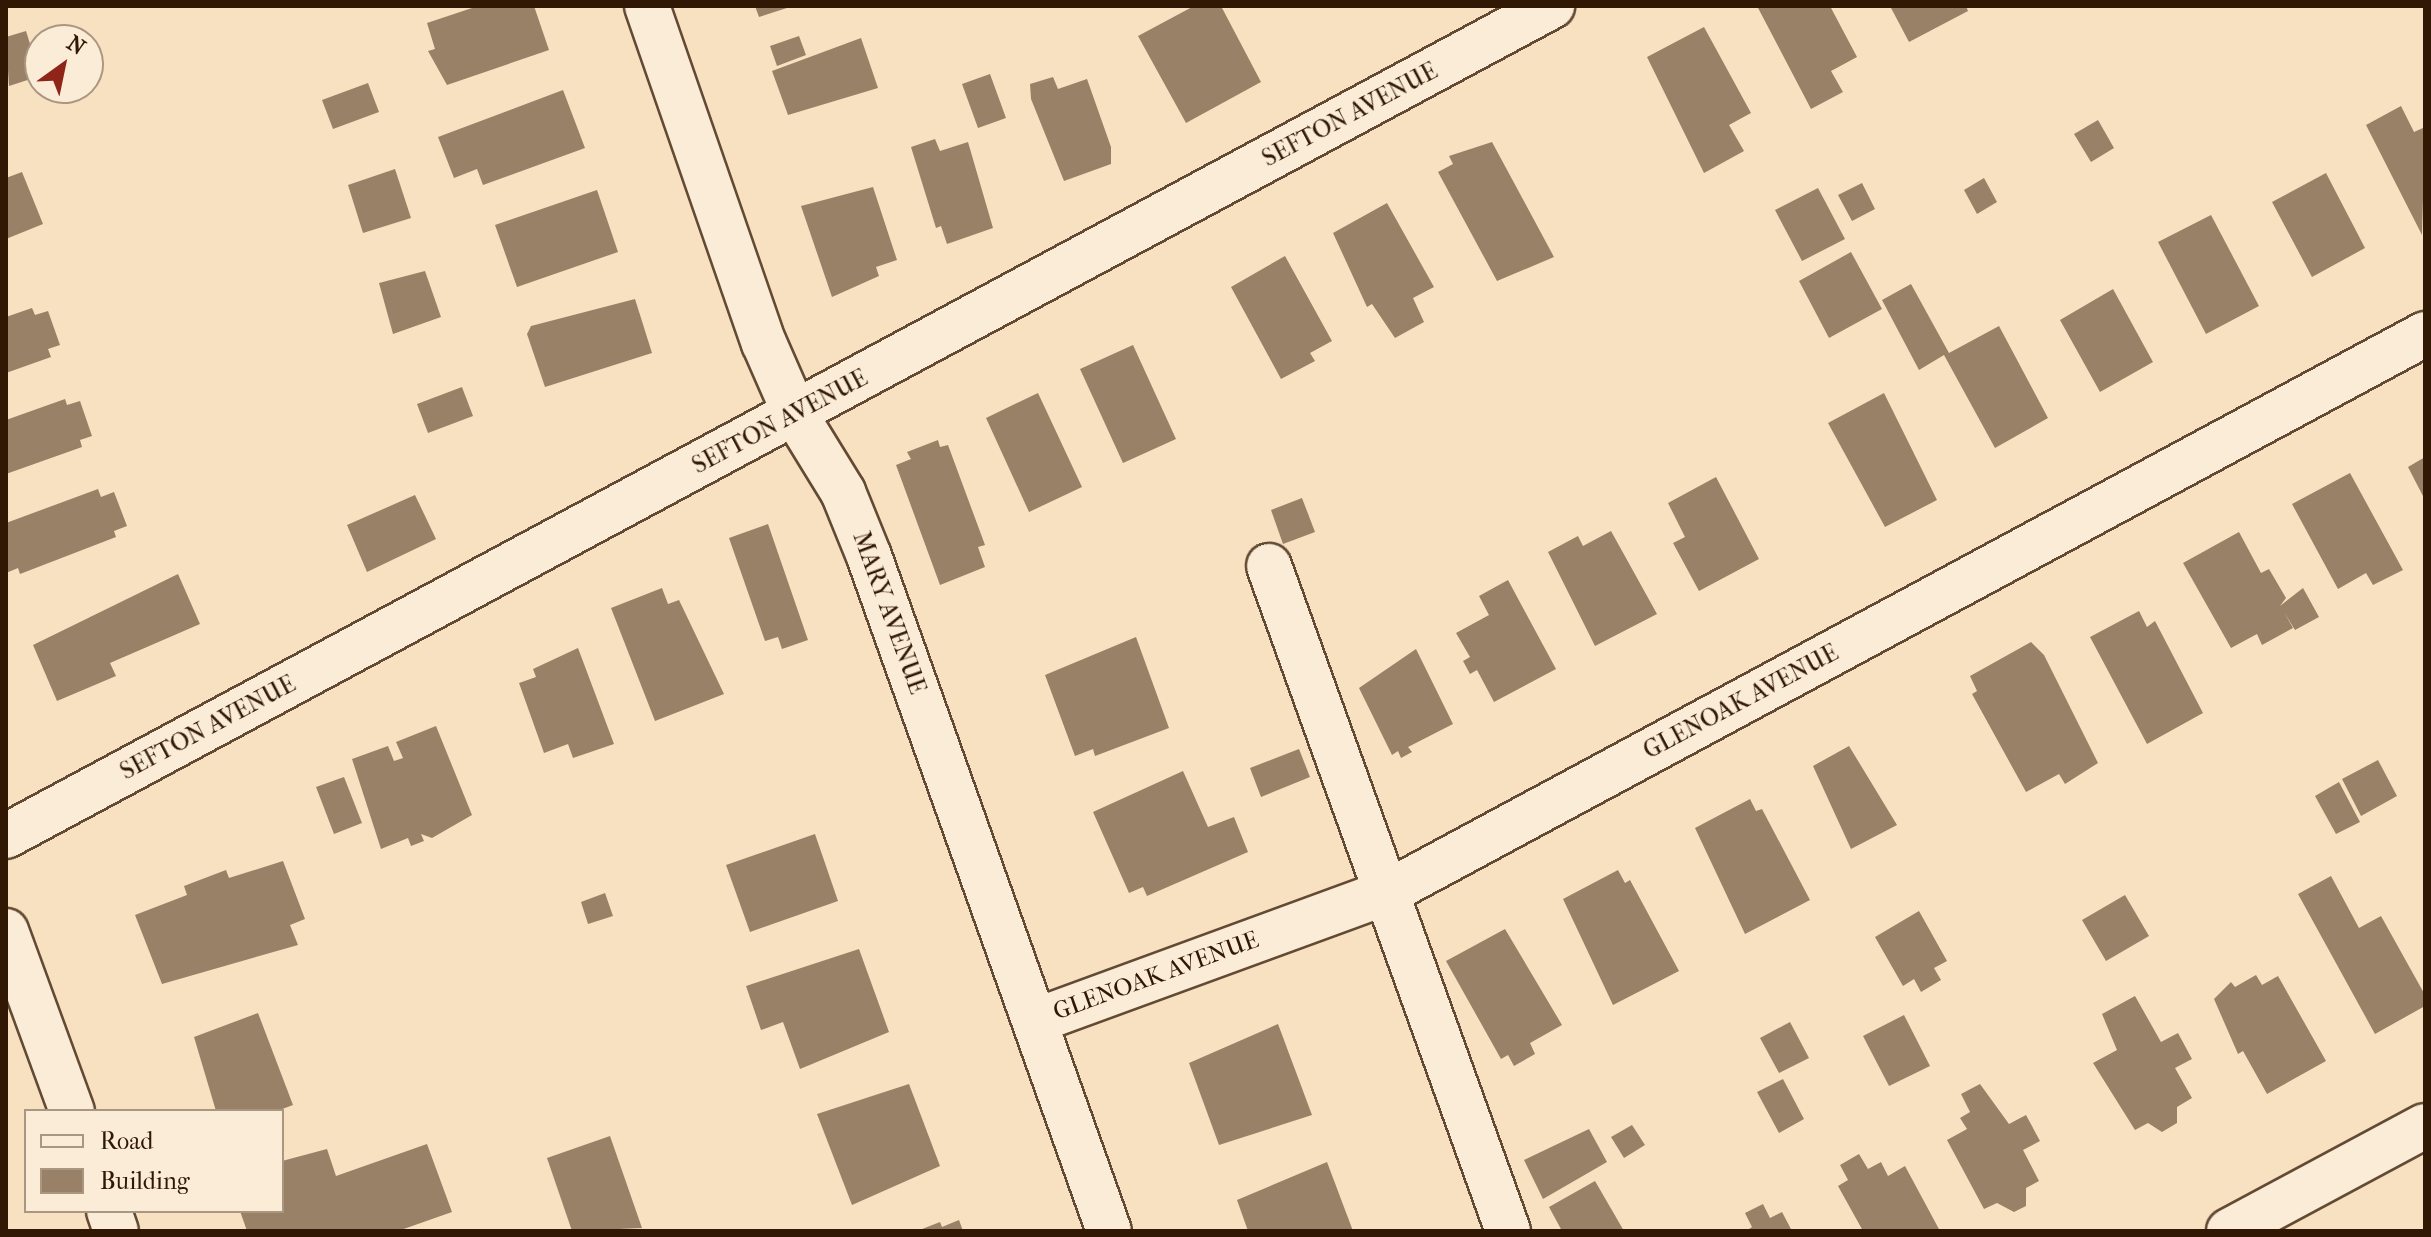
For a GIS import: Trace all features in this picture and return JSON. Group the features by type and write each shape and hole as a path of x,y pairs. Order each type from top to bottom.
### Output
{"street":[{"name":"MARY AVENUE","path":"647,6 795,414 843,492 869,556 1109,1231"},
{"name":"SEFTON AVENUE","path":"6,836 1552,6"},
{"name":"GLENOAK AVENUE","path":"1035,1021 1388,892 2425,334"},
{"path":"1269,566 1508,1231"},
{"path":"6,931 71,1109"},
{"path":"2229,1231 2425,1126"}],"building":[{"path":"478,6 534,6 549,50 447,85 428,51 435,49 427,23"},
{"path":"755,6 790,6 790,7 759,17"},
{"path":"1194,6 1221,6 1261,82 1186,123 1138,36"},
{"path":"1757,6 1830,6 1857,57 1831,71 1843,92 1811,109"},
{"path":"1890,6 1966,6 1968,11 1909,42"},
{"path":"1704,27 1751,113 1729,125 1744,151 1704,173 1647,57"},
{"path":"24,32 24,81 9,86 6,37"},
{"path":"799,36 806,55 777,66 770,46"},
{"path":"861,38 878,88 788,115 772,71"},
{"path":"990,74 1006,118 978,128 962,84"},
{"path":"1053,77 1058,89 1087,79 1111,147 1111,164 1064,181 1031,99 1030,84"},
{"path":"368,83 379,112 333,129 322,100"},
{"path":"563,90 585,148 483,185 477,169 454,178 438,137"},
{"path":"2401,106 2414,132 2425,127 2422,235 2366,125"},
{"path":"2098,120 2114,148 2091,162 2074,134"},
{"path":"935,139 940,151 968,142 993,228 947,244 941,226 936,228 911,147"},
{"path":"1492,142 1554,257 1497,281 1438,172 1453,164 1449,156"},
{"path":"395,169 411,218 363,233 348,185"},
{"path":"22,172 43,224 6,239 6,178"},
{"path":"2326,173 2365,248 2312,277 2272,202"},
{"path":"1984,178 1997,202 1977,214 1964,190"},
{"path":"1862,183 1875,209 1852,221 1838,195"},
{"path":"873,187 897,260 876,267 879,276 832,297 801,206"},
{"path":"1818,188 1845,239 1802,261 1775,210"},
{"path":"597,190 618,252 517,287 495,225"},
{"path":"1387,203 1434,287 1413,298 1424,322 1395,338 1372,304 1367,307 1333,233"},
{"path":"2211,215 2259,306 2206,334 2158,242"},
{"path":"1851,252 1882,309 1829,338 1799,281"},
{"path":"1285,256 1332,341 1310,353 1315,361 1281,379 1231,287"},
{"path":"425,271 441,317 393,334 379,283"},
{"path":"1911,284 1949,353 1999,326 2048,418 1995,448 1944,355 1919,370 1882,300"},
{"path":"2113,289 2153,362 2100,392 2060,320"},
{"path":"635,299 652,353 545,387 527,334 531,326"},
{"path":"32,308 35,315 48,311 60,345 48,349 51,357 6,373 6,317"},
{"path":"1133,345 1176,439 1123,463 1080,369"},
{"path":"462,387 473,416 428,433 417,404"},
{"path":"1038,393 1082,487 1029,512 986,418"},
{"path":"1884,393 1937,500 1885,527 1828,423"},
{"path":"65,399 67,405 80,401 92,436 80,440 82,447 6,474 6,420"},
{"path":"938,440 940,447 948,445 985,545 978,547 985,567 940,585 896,465 911,459 907,452"},
{"path":"2425,457 2425,500 2408,467"},
{"path":"2350,473 2403,570 2373,585 2366,573 2338,589 2292,504"},
{"path":"1716,477 1759,559 1699,591 1673,543 1685,537 1668,503"},
{"path":"98,489 101,497 114,492 127,526 114,531 116,537 20,574 18,568 6,573 6,523"},
{"path":"415,495 436,539 367,572 347,525"},
{"path":"1302,498 1315,532 1283,544 1271,510"},
{"path":"768,524 808,640 782,649 778,637 765,641 729,538"},
{"path":"1611,531 1657,614 1595,646 1548,552 1578,536 1583,546"},
{"path":"2239,532 2261,573 2269,569 2286,598 2280,606 2303,588 2319,617 2295,630 2284,612 2293,628 2262,645 2257,634 2231,648 2183,563"},
{"path":"178,574 200,624 110,663 116,676 57,701 33,645"},
{"path":"1508,580 1556,669 1494,702 1477,670 1470,674 1463,661 1470,657 1456,633 1489,615 1479,596"},
{"path":"662,588 668,604 679,600 724,694 655,721 611,608"},
{"path":"2139,611 2147,627 2155,621 2203,713 2147,744 2090,637"},
{"path":"1136,637 1169,728 1095,756 1093,749 1075,756 1045,675"},
{"path":"2031,642 2044,655 2098,763 2065,784 2059,774 2026,792 1972,694 1977,691 1970,676"},
{"path":"578,648 614,744 573,758 568,744 544,753 519,683 536,677 533,669"},
{"path":"1416,649 1453,724 1408,747 1412,752 1401,758 1398,751 1392,755 1359,688"},
{"path":"436,726 472,815 432,838 421,834 424,841 411,846 408,838 381,849 352,759 388,746 394,761 403,758 396,742"},
{"path":"1849,746 1897,825 1851,849 1813,766"},
{"path":"1299,749 1310,777 1261,797 1250,768"},
{"path":"2378,760 2397,796 2361,816 2342,779"},
{"path":"1183,771 1208,827 1234,817 1248,852 1147,896 1143,887 1129,893 1093,812"},
{"path":"344,777 362,823 334,834 316,787"},
{"path":"2339,782 2360,822 2336,834 2315,796"},
{"path":"1750,799 1756,811 1762,809 1810,900 1745,934 1695,828"},
{"path":"815,834 838,901 750,932 726,865"},
{"path":"283,861 305,919 290,925 298,945 162,984 135,915 187,895 184,886 226,870 229,878"},
{"path":"1618,870 1625,883 1630,880 1679,971 1613,1005 1563,899"},
{"path":"2331,876 2359,928 2381,916 2425,995 2425,1006 2375,1034 2298,894"},
{"path":"605,893 613,916 588,924 581,902"},
{"path":"2125,895 2149,936 2106,961 2082,920"},
{"path":"1919,911 1947,961 1934,968 1941,980 1921,992 1914,979 1903,986 1875,937"},
{"path":"1505,929 1562,1025 1530,1043 1535,1054 1514,1066 1508,1055 1501,1059 1446,961"},
{"path":"859,949 889,1032 800,1069 783,1022 761,1030 746,986"},
{"path":"2256,975 2262,985 2278,976 2326,1061 2267,1094 2243,1051 2238,1054 2214,999 2231,982 2235,987"},
{"path":"2135,996 2161,1042 2178,1033 2192,1059 2175,1068 2192,1098 2177,1107 2177,1123 2162,1132 2148,1123 2135,1130 2093,1063 2117,1050 2102,1014"},
{"path":"258,1013 293,1105 282,1109 215,1109 194,1037"},
{"path":"1904,1015 1930,1066 1889,1086 1863,1036"},
{"path":"1790,1022 1809,1058 1779,1073 1760,1038"},
{"path":"1278,1024 1312,1115 1219,1145 1189,1063"},
{"path":"1783,1079 1804,1119 1779,1133 1757,1092"},
{"path":"909,1084 940,1166 852,1205 817,1114"},
{"path":"1980,1084 2009,1124 2026,1115 2040,1141 2023,1150 2039,1181 2026,1188 2026,1206 2014,1212 1997,1203 1984,1209 1947,1140 1967,1129 1960,1118 1970,1112 1961,1094"},
{"path":"1632,1125 1645,1145 1624,1158 1611,1137"},
{"path":"1589,1129 1607,1162 1543,1199 1524,1160"},
{"path":"610,1136 642,1228 572,1231 547,1158"},
{"path":"427,1144 452,1212 398,1231 247,1231 241,1213 284,1213 284,1160 327,1149 336,1176"},
{"path":"1859,1154 1868,1169 1881,1162 1888,1176 1905,1166 1940,1231 1863,1231 1838,1186 1848,1180 1840,1165"},
{"path":"1327,1162 1353,1231 1248,1231 1237,1200"},
{"path":"1595,1181 1624,1231 1562,1231 1549,1207"},
{"path":"1763,1204 1770,1218 1782,1212 1792,1231 1746,1231 1752,1227 1745,1213"},
{"path":"959,1220 963,1231 917,1231 940,1222 942,1227"}]}
